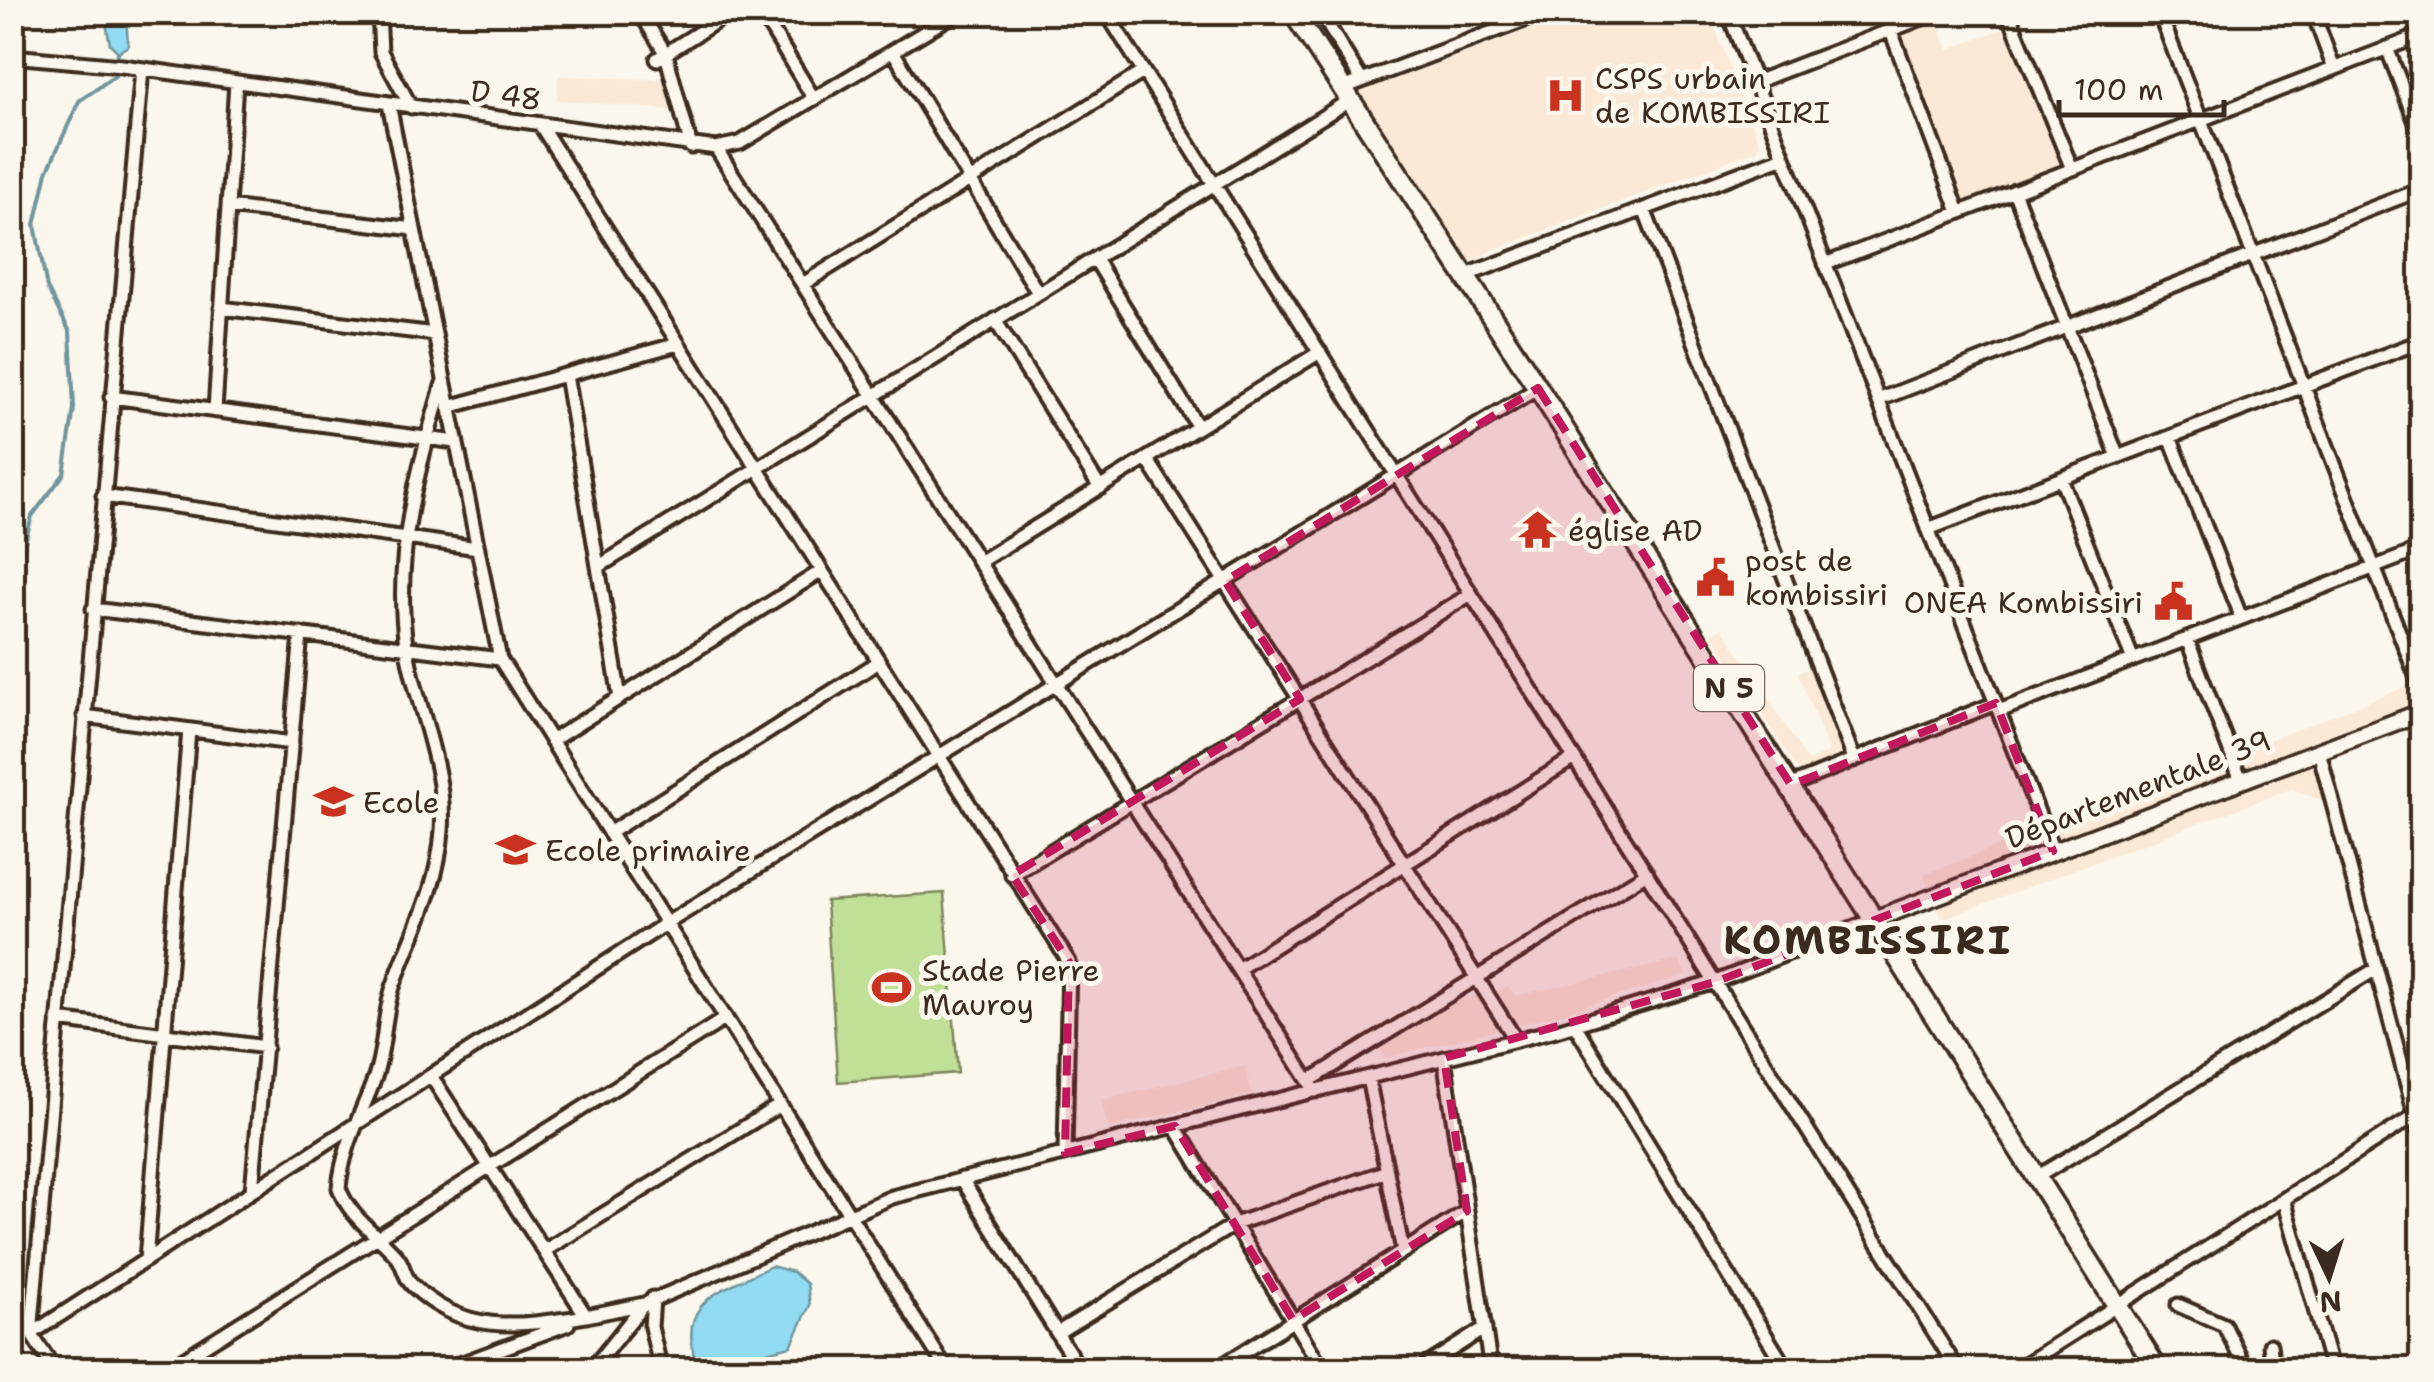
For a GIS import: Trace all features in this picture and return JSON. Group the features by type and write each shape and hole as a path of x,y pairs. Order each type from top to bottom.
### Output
{"highway":[{"name":"N 5","path":"1293,12 1791,785 2158,1370"}],"main road":[{"name":"Départementale 39","path":"1875,919 2422,712"}],"street":[{"path":"379,12 381,52 411,107"},
{"path":"640,12 661,56 692,147"},
{"path":"661,56 731,12"},
{"path":"760,12 814,99"},
{"name":"D 48","path":"16,57 122,66 716,148 740,143 958,12"},
{"path":"1106,12 1958,1370"},
{"path":"1320,12 1362,81"},
{"path":"598,567 1214,184 1362,81 1546,12"},
{"path":"1728,12 2053,851"},
{"path":"1755,82 1938,12"},
{"path":"2008,12 2072,169"},
{"path":"2160,12 2422,691"},
{"path":"2313,12 2334,68"},
{"path":"1890,30 1959,212"},
{"path":"1825,264 2422,35"},
{"path":"2387,48 2422,138"},
{"path":"894,51 1038,294"},
{"path":"12,86 16,57"},
{"path":"31,1334 142,69"},
{"path":"803,284 1143,72"},
{"path":"215,410 236,82"},
{"path":"389,104 500,660 947,1370"},
{"path":"542,126 936,758 1069,962 1065,1153"},
{"path":"716,148 1312,1086"},
{"path":"1464,276 1784,157"},
{"path":"1878,400 2422,188"},
{"path":"2014,191 2118,457"},
{"path":"228,207 414,229"},
{"path":"1644,209 1854,760"},
{"path":"1094,258 1198,427"},
{"path":"222,308 435,334"},
{"path":"996,320 1100,488"},
{"path":"1928,529 2422,341"},
{"path":"450,407 678,344"},
{"path":"979,562 1320,352"},
{"path":"566,375 620,698"},
{"path":"444,380 404,538 402,602 407,648 438,780 442,830 426,913 392,992 376,1074 339,1188 373,1237 399,1259 408,1281 463,1320 523,1326 649,1301 892,1197 1175,1126 1312,1086 1368,1078 1575,1024 1715,982 1875,919"},
{"path":"31,1334 667,924 1538,388"},
{"path":"112,397 456,442"},
{"path":"2170,437 2242,618"},
{"path":"1147,458 1516,1040"},
{"path":"2061,478 2133,660"},
{"path":"103,496 478,548"},
{"path":"1791,785 2133,660 2422,548"},
{"path":"551,741 820,572"},
{"path":"1012,875 1471,594"},
{"path":"94,609 500,660"},
{"path":"252,1192 301,634"},
{"path":"2188,639 2241,780"},
{"path":"609,832 877,662"},
{"path":"84,716 292,743"},
{"path":"146,1260 189,730"},
{"path":"2319,750 2418,1113 2422,1141"},
{"path":"1238,969 1574,758"},
{"path":"1312,1086 1647,873"},
{"path":"2037,1177 2376,969"},
{"path":"166,1370 726,1018"},
{"path":"58,1020 266,1047"},
{"path":"1575,1024 1787,1370"},
{"path":"1444,1058 1491,1370"},
{"path":"431,1076 586,1316"},
{"path":"1368,1078 1403,1251"},
{"path":"544,1251 780,1105"},
{"path":"2016,1370 2418,1113"},
{"path":"1175,1126 1323,1370"},
{"path":"1057,1332 1235,1224 1387,1171"},
{"path":"962,1179 1080,1370"},
{"path":"2284,1199 2332,1370"},
{"path":"1214,1370 1467,1211"},
{"path":"591,1370 649,1301"},
{"path":"649,1301 652,1343 661,1370"},
{"path":"2178,1305 2224,1325 2247,1370"},
{"path":"12,1306 55,1370"},
{"path":"444,1370 586,1316"},
{"path":"1419,1370 1485,1328"},
{"path":"2270,1345 2273,1370"}],"highlighted area":[{"path":"1538,388 1791,785 1996,703 2053,851 1715,982 1444,1058 1467,1211 1293,1320 1175,1126 1065,1153 1069,962 1012,875 1300,699 1225,581"}],"shaded area":[{"path":"1573,13 1709,13 1760,145 1757,150 1491,251 1459,268 1343,88 1381,74 1385,83"},
{"path":"1934,14 1948,50 2013,25 2072,169 1959,212 1891,31"},
{"path":"558,76 673,80 682,111 557,100"},
{"path":"1722,627 1808,761 1829,752 1798,673 1818,664 1854,759 1804,780 1712,634"},
{"path":"2421,681 2421,712 2319,751 2333,804 2291,789 1942,919 1923,875"},
{"path":"1678,960 1686,975 1553,1016 1384,1058 1377,1040 1456,991 1462,1000 1508,987 1515,996"},
{"path":"1245,1066 1252,1095 1108,1128 1101,1100"}],"green space":[{"name":"Stade Pierre Mauroy","path":"944,893 958,1073 838,1082 826,901"}],"water":[{"path":"104,13 126,13 128,46 118,52 110,44"},
{"path":"771,1266 793,1272 807,1284 810,1305 791,1346 754,1355 733,1369 698,1369 692,1346 697,1313 719,1292"}],"waterway":[{"path":"12,592 32,516 64,474 74,408 70,332 47,288 35,225 47,172 79,101 115,76 118,52"}],"place":[{"name":"CSPS urbain de KOMBISSIRI","path":"1565,95"},
{"name":"église AD","path":"1538,530"},
{"name":"post de kombissiri","path":"1715,577"},
{"name":"ONEA Kombissiri","path":"2173,602"},
{"name":"Ecole","path":"333,802"},
{"name":"Ecole primaire","path":"515,850"},
{"name":"Stade Pierre Mauroy","path":"892,987"}],"district":[{"name":"KOMBISSIRI","path":"1868,940"}]}
